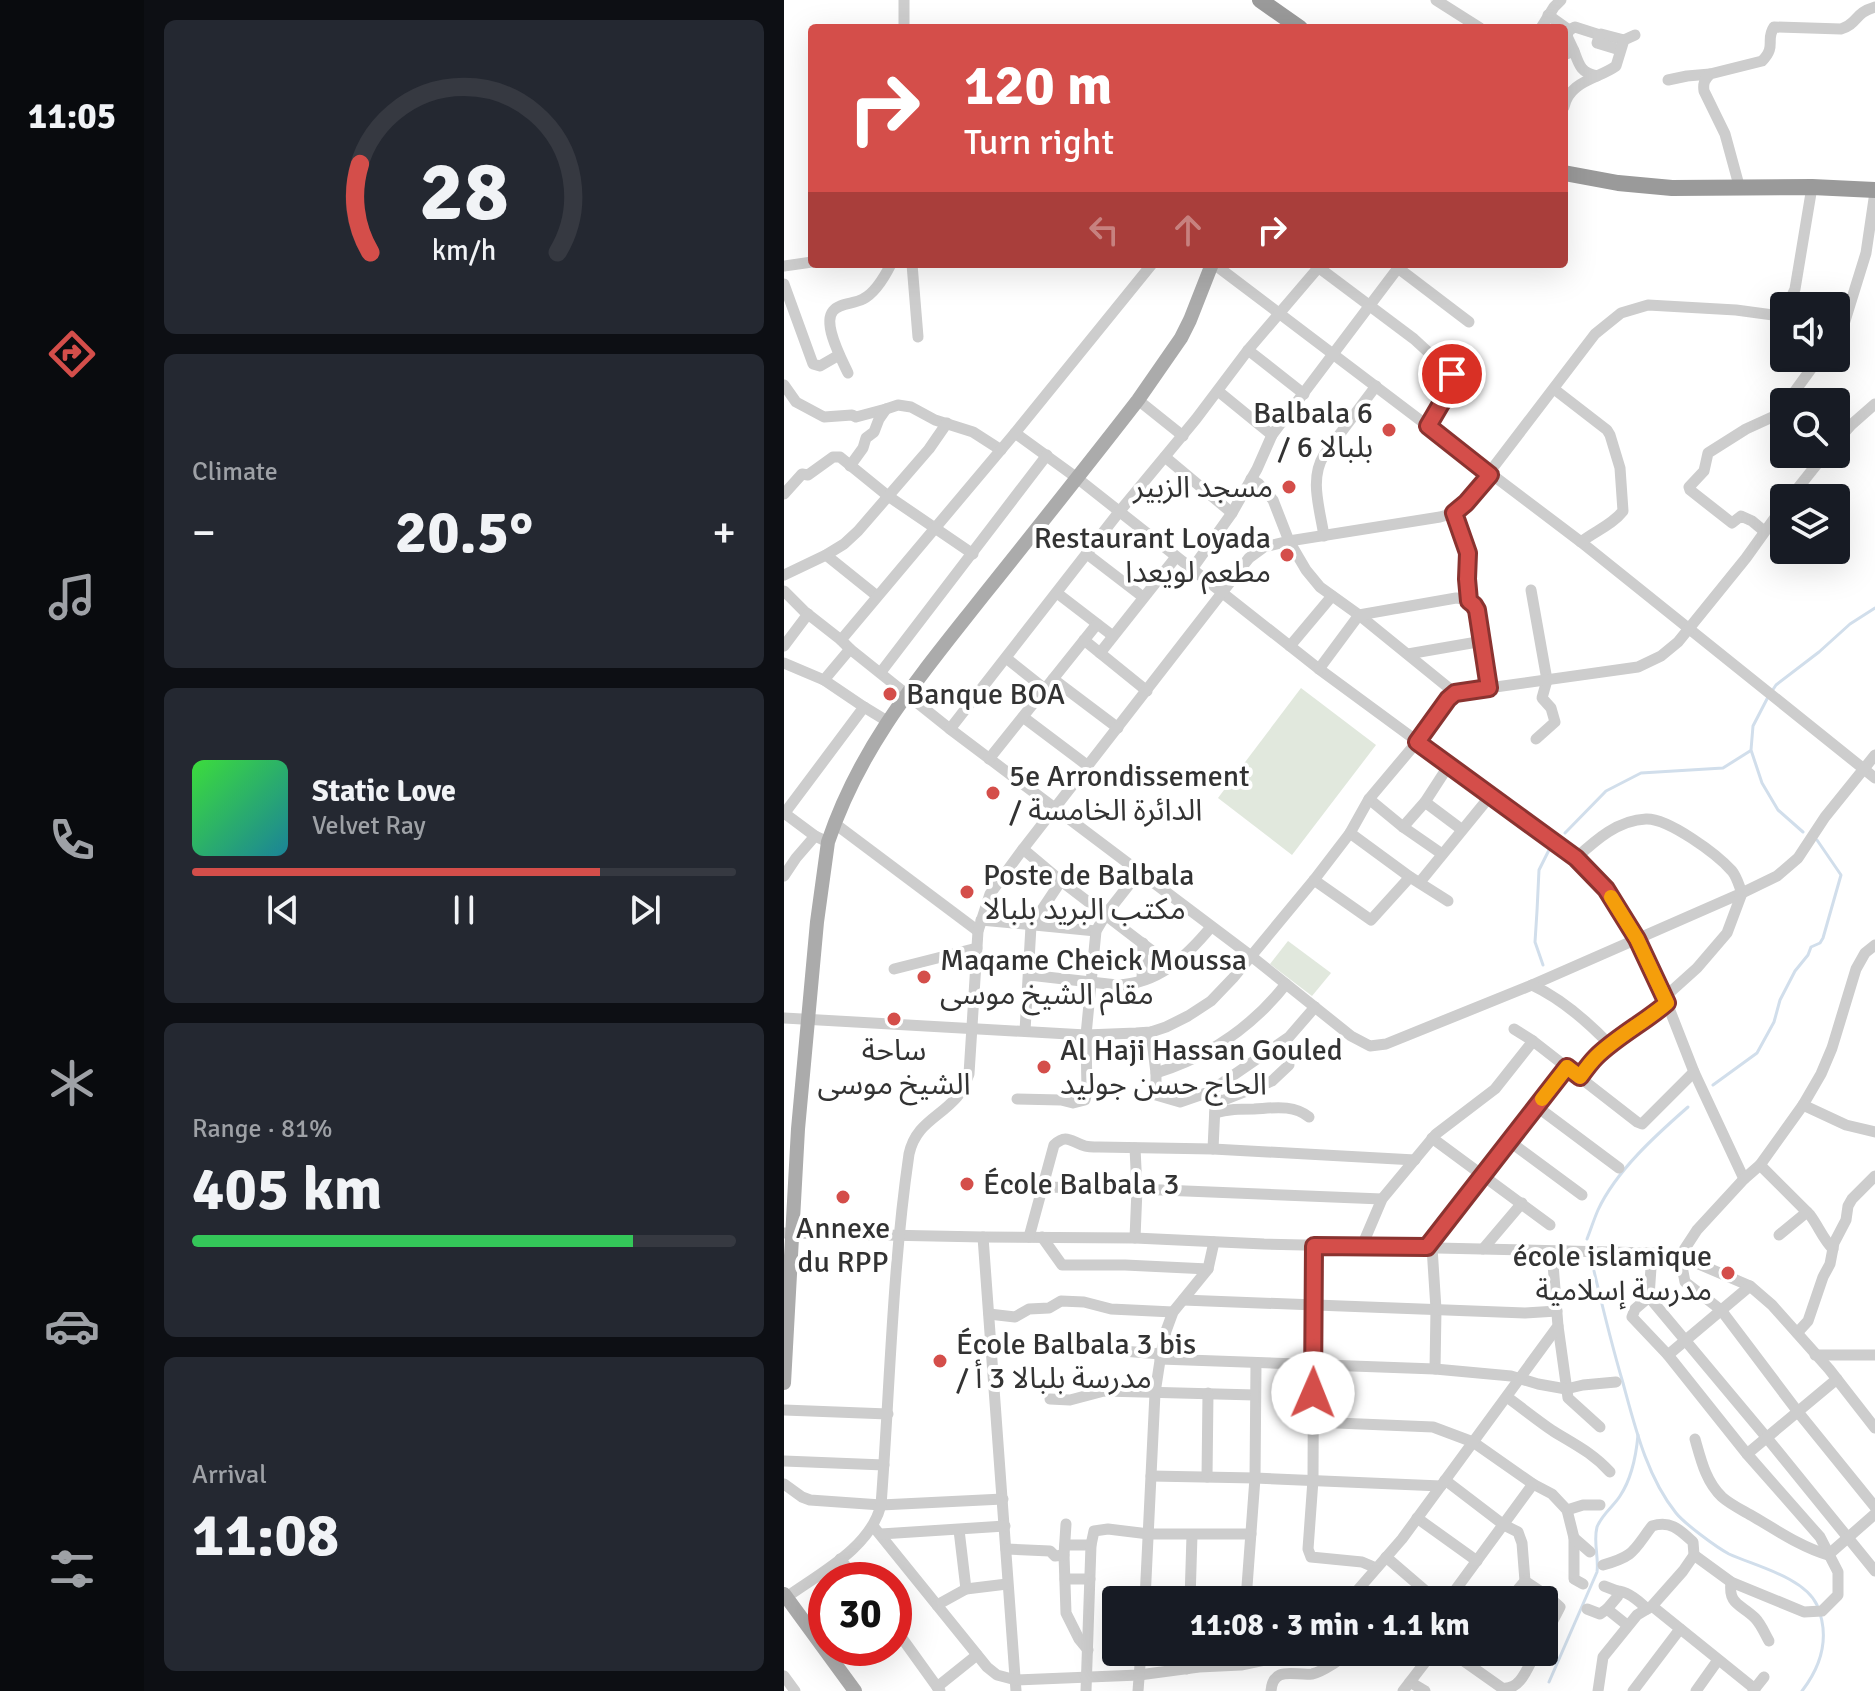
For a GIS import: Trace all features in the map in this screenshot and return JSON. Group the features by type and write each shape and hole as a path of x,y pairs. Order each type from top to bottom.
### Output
{"highway":[{"path":"1260,0 1293,24"},
{"path":"1568,174 1672,188 1812,187 1875,191"}],"main road":[{"path":"784,1383 791,1129 807,1021 821,839 834,823 859,768 907,693 1138,400 1181,338 1211,268"},
{"path":"785,1596 855,1691"}],"street":[{"path":"904,0 904,24"},
{"path":"1436,0 1474,24"},
{"path":"1543,24 1552,5"},
{"path":"1552,5 1565,24"},
{"path":"1668,80 1710,74 1762,61 1771,48 1770,33 1774,27 1841,29 1851,26 1861,12 1875,7"},
{"path":"1568,33 1575,27 1627,42 1616,66 1585,81 1568,95"},
{"path":"1569,53 1581,70 1598,76"},
{"path":"1710,74 1703,84 1704,91 1725,134 1740,189"},
{"path":"1793,292 1812,187"},
{"path":"1850,305 1866,253 1875,191"},
{"path":"784,266 808,263"},
{"path":"848,373 830,328 830,315 838,307 868,295 888,268"},
{"path":"912,268 918,337"},
{"path":"824,680 877,596 1149,268"},
{"path":"1218,268 1581,542 1875,778"},
{"path":"950,729 1314,268"},
{"path":"1319,268 1414,339 1452,374 1452,385 1428,426"},
{"path":"1192,569 1232,513 1272,435 1398,268"},
{"path":"1402,268 1469,322"},
{"path":"784,284 787,304 814,365 820,366 839,355"},
{"path":"1202,1666 1139,1675 1016,1685 997,1675 977,1655 877,1530 906,1169 917,1133 960,1094 969,1074 977,948 986,903 996,884 1054,808 1256,552 1289,541 1454,513 1490,475 1595,334 1621,313 1648,305 1770,315"},
{"path":"1248,350 1304,394"},
{"path":"784,385 796,402 824,417 856,417 907,405 935,420 978,434 1001,450"},
{"path":"1324,536 1316,485 1317,467 1376,386"},
{"path":"1554,389 1607,430 1620,468 1623,511 1612,523 1581,542"},
{"path":"1218,391 1272,435"},
{"path":"1138,400 1183,436"},
{"path":"1850,426 1875,404"},
{"path":"850,466 886,409"},
{"path":"1764,531 1741,516 1732,523 1725,519 1689,487 1704,471 1708,453 1770,418"},
{"path":"784,575 826,555 858,531 929,449 947,423"},
{"path":"1015,433 1077,478 1319,669 1576,858 1606,889 1637,939 1744,1179"},
{"path":"881,672 1047,455"},
{"path":"784,494 802,474 808,475 833,457 840,457 888,496 973,554"},
{"path":"1165,457 1232,513"},
{"path":"1801,484 1814,468"},
{"path":"1251,479 1273,500 1289,541 1315,582 1455,693"},
{"path":"1454,513 1468,553 1469,601"},
{"path":"784,1018 1086,1035 1151,1032 1188,1016 1211,1001 1233,978 1314,880 1350,833 1369,799 1455,693 1650,663 1671,649 1690,629 1770,523"},
{"path":"1087,554 1143,597"},
{"path":"826,555 877,596"},
{"path":"1100,653 1176,557"},
{"path":"1531,590 1547,680 1542,698 1551,708 1555,722 1536,739"},
{"path":"784,591 845,645 950,729 1251,956 1351,1036 1370,1046 1386,1044 1532,985 1777,876 1798,858 1825,817 1875,755"},
{"path":"1057,593 1113,636"},
{"path":"1290,646 1332,596"},
{"path":"1319,669 1359,615 1456,598 1469,601 1477,610 1489,688"},
{"path":"784,646 808,614"},
{"path":"989,759 1097,624"},
{"path":"1084,640 1147,691"},
{"path":"1408,654 1483,641"},
{"path":"1006,658 1118,728"},
{"path":"784,663 824,680 887,721"},
{"path":"784,876 796,858 821,839 784,813 864,707"},
{"path":"1023,717 1088,766"},
{"path":"1403,827 1425,802 1449,765"},
{"path":"1314,880 1371,920 1442,854 1491,795"},
{"path":"1369,799 1442,854"},
{"path":"1425,802 1461,829"},
{"path":"1576,858 1600,836 1623,825 1646,819 1660,821 1716,856 1734,873 1742,893 1727,933 1697,968 1667,995 1667,1003 1597,1056 1580,1077"},
{"path":"834,823 980,926 1096,931"},
{"path":"1350,833 1448,901"},
{"path":"1023,849 1172,966"},
{"path":"1017,1099 1073,1103 1085,1100 1086,1035 1096,931 1139,872"},
{"path":"1025,1031 1031,926 1061,881"},
{"path":"1029,975 1117,985 1142,980 1172,966 1211,927"},
{"path":"1142,980 1143,943"},
{"path":"1875,945 1865,953 1856,969 1832,1048 1803,1105 1760,1165 1697,1230 1680,1256 1685,1282 1721,1310 1875,1507"},
{"path":"894,969 977,948"},
{"path":"1156,1073 1177,1066 1241,1031 1260,1015 1286,984"},
{"path":"1532,985 1587,1021 1610,1045"},
{"path":"1213,1149 1213,1102 1289,1037 1315,1007"},
{"path":"1514,1029 1642,1124 1694,1072"},
{"path":"1151,1032 1156,1095 1180,1102 1213,1102 1240,1108 1274,1107 1302,1111 1309,1117"},
{"path":"1362,1246 1382,1199 1432,1138 1495,1089 1533,1041"},
{"path":"1213,1102 1272,1081 1289,1065"},
{"path":"1435,1369 1436,1309 1429,1247 1567,1067"},
{"path":"1803,1105 1846,1125 1875,1132"},
{"path":"1536,1106 1619,1168"},
{"path":"1432,1138 1550,1225"},
{"path":"1029,1237 1052,1152 1057,1141 1066,1139 1090,1147 1213,1149 1415,1160"},
{"path":"1509,1141 1582,1195"},
{"path":"1135,1148 1135,1238"},
{"path":"1760,1165 1807,1212 1833,1249"},
{"path":"1797,1333 1808,1321 1830,1264 1834,1243 1846,1220 1848,1206 1875,1176"},
{"path":"1044,1187 1382,1199"},
{"path":"1483,1249 1522,1203"},
{"path":"1779,1235 1807,1212"},
{"path":"788,1233 1135,1238 1680,1256 1750,1286 1772,1305 1875,1428"},
{"path":"983,1237 1016,1685"},
{"path":"1042,1237 1062,1265 1208,1269"},
{"path":"1146,1586 1155,1393 1160,1356 1173,1312 1208,1269 1214,1242"},
{"path":"1314,1246 1313,1480 1308,1549 1311,1557 1362,1562 1376,1568"},
{"path":"1552,1252 1568,1398 1600,1427"},
{"path":"1652,1253 1649,1297 1875,1571"},
{"path":"1668,1355 1750,1286"},
{"path":"1649,1297 1635,1309 1632,1317 1668,1355 1747,1454 1820,1537 1838,1572 1838,1595 1822,1611 1804,1612 1731,1582 1694,1555"},
{"path":"1183,1300 1525,1313 1557,1311"},
{"path":"989,1314 1015,1317 1029,1309 1049,1308 1061,1301 1084,1302 1111,1309 1173,1312"},
{"path":"1361,1586 1417,1518 1558,1326"},
{"path":"1083,1348 1256,1363 1435,1369 1511,1376 1566,1389 1616,1382"},
{"path":"1815,1355 1875,1355"},
{"path":"1247,1586 1255,1478 1256,1363"},
{"path":"1747,1454 1837,1379"},
{"path":"1050,1399 1070,1400 1104,1391 1255,1395"},
{"path":"1207,1477 1208,1393"},
{"path":"1507,1397 1586,1450 1610,1472"},
{"path":"784,1410 888,1414"},
{"path":"1313,1422 1433,1427 1473,1442 1552,1494 1567,1510 1574,1538 1574,1579 1583,1584"},
{"path":"1695,1439 1710,1480 1722,1496 1807,1547 1828,1555"},
{"path":"784,1461 884,1465"},
{"path":"1151,1476 1443,1483 1518,1532 1522,1543 1525,1581 1521,1586"},
{"path":"784,1484 810,1500 881,1505 1003,1499"},
{"path":"1458,1586 1533,1484"},
{"path":"1567,1510 1583,1505 1600,1505"},
{"path":"1828,1555 1875,1514"},
{"path":"1417,1518 1477,1561"},
{"path":"1066,1524 1066,1613 1088,1650"},
{"path":"1598,1691 1603,1657 1627,1625 1649,1608 1683,1571 1694,1555 1693,1542 1678,1527 1657,1524 1652,1526 1632,1554 1603,1565"},
{"path":"785,1596 877,1530 959,1530 1005,1526"},
{"path":"959,1530 966,1589"},
{"path":"1086,1691 1094,1531 1251,1534"},
{"path":"1190,1586 1192,1535"},
{"path":"1574,1538 1590,1552"},
{"path":"1006,1549 1050,1551 1055,1556 1065,1550 1091,1545"},
{"path":"1386,1557 1420,1586"},
{"path":"1065,1579 1090,1579"},
{"path":"1525,1581 1532,1586"},
{"path":"1731,1582 1730,1593 1734,1601 1757,1620 1769,1641"},
{"path":"937,1605 966,1589 1007,1584"},
{"path":"1604,1586 1622,1591 1680,1629 1754,1690 1764,1677"},
{"path":"1587,1609 1600,1614 1618,1596 1617,1591"},
{"path":"1607,1609 1627,1625"},
{"path":"1633,1691 1680,1629"},
{"path":"912,1652 938,1689 977,1655"},
{"path":"1696,1691 1718,1660"},
{"path":"1138,1691 1140,1666"},
{"path":"1271,1691 1275,1678 1281,1674 1314,1673 1328,1666"},
{"path":"1422,1666 1406,1686 1425,1691"},
{"path":"1471,1666 1502,1688 1510,1690 1518,1686 1529,1666"},
{"path":"784,1676 795,1691"}],"shaded area":[{"path":"1301,688 1376,745 1292,855 1218,798"},
{"path":"1288,941 1331,973 1312,996 1270,964"}],"waterway":[{"path":"1772,691 1850,624 1875,608"},
{"path":"1768,697 1753,726 1751,750 1762,783 1778,810 1803,832"},
{"path":"1565,833 1606,791 1641,773 1723,768 1750,751"},
{"path":"1713,1085 1757,1053 1795,971 1811,947 1823,938 1841,875 1817,840"},
{"path":"1543,965 1535,942 1539,870 1549,850"},
{"path":"1587,1239 1598,1210 1615,1181 1650,1142 1688,1107"},
{"path":"1594,1271 1637,1434 1666,1499 1680,1518 1709,1541 1729,1554 1790,1580 1811,1595 1817,1605 1823,1628 1822,1650 1815,1671 1802,1691"},
{"path":"1549,1682 1597,1572 1597,1527 1628,1482 1638,1435"}],"slow traffic":[{"path":"1542,1099 1567,1067 1580,1077 1597,1056 1667,1003 1637,939 1611,897"}],"place":[{"name":"Balbala 6 / بلبالا 6","path":"1389,430"},
{"name":"مسجد الزبير","path":"1289,487"},
{"name":"Restaurant Loyada مطعم لويعدا","path":"1287,555"},
{"name":"Banque BOA","path":"890,694"},
{"name":"5e Arrondissement / الدائرة الخامسة","path":"993,793"},
{"name":"Poste de Balbala مكتب البريد بلبالا","path":"967,892"},
{"name":"Maqame Cheick Moussa مقام الشيخ موسى","path":"924,977"},
{"name":"ساحة الشيخ موسى","path":"894,1019"},
{"name":"Al Haji Hassan Gouled الحاج حسن جوليد","path":"1044,1067"},
{"name":"École Balbala 3","path":"967,1184"},
{"name":"Annexe du RPP","path":"843,1197"},
{"name":"école islamique مدرسة إسلامية","path":"1728,1273"},
{"name":"École Balbala 3 bis / مدرسة بلبالا 3 أ","path":"940,1361"}],"route":[{"path":"1313,1393 1314,1246 1427,1247 1567,1067 1580,1077 1597,1056 1667,1003 1637,939 1606,889 1576,858 1417,742 1455,693 1489,688 1477,610 1469,601 1468,553 1454,513 1490,475 1428,426 1452,385 1452,374"}]}
